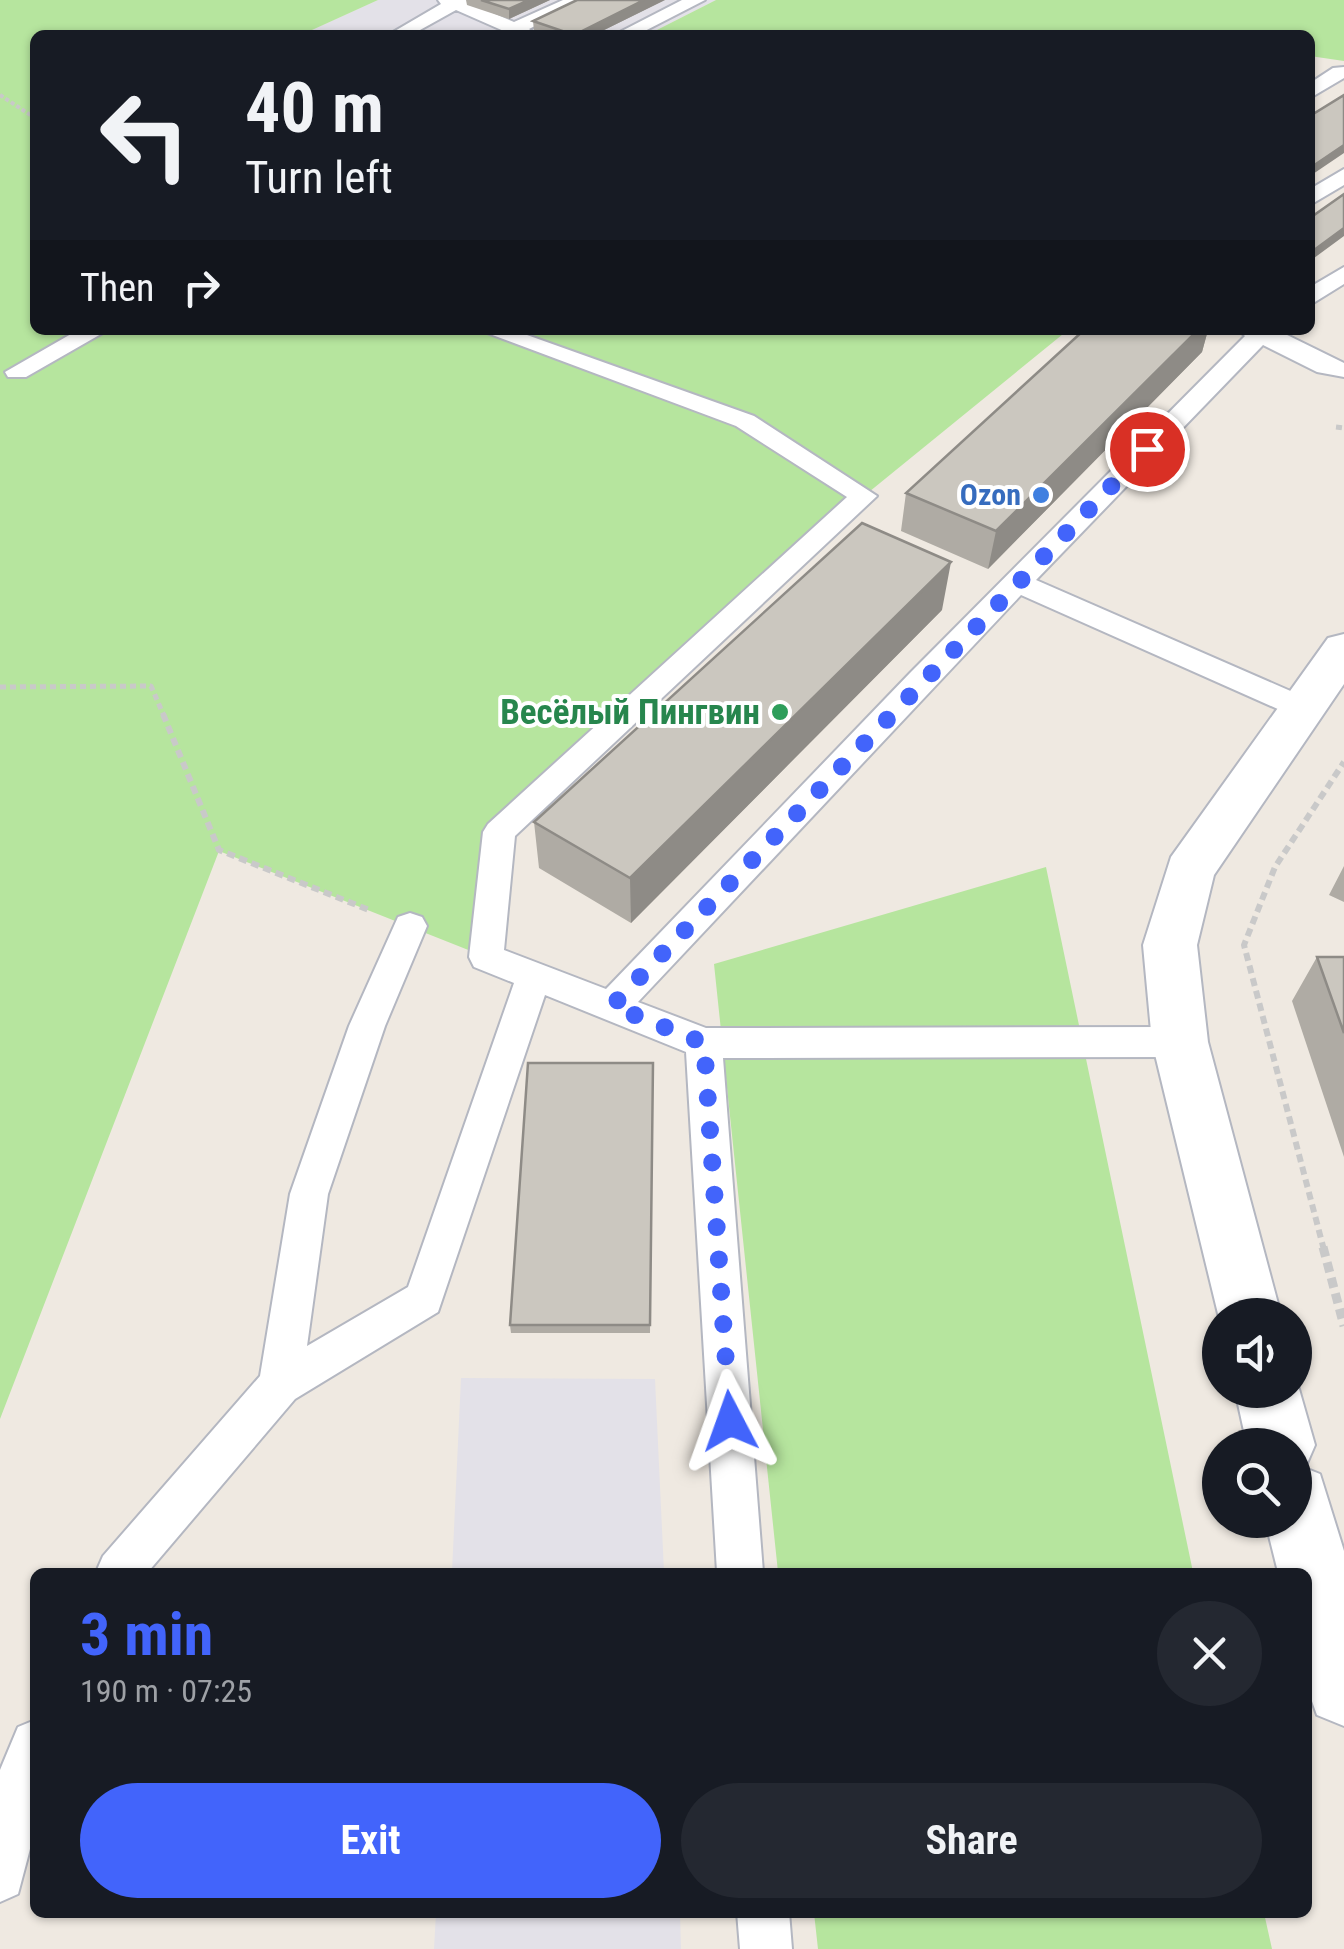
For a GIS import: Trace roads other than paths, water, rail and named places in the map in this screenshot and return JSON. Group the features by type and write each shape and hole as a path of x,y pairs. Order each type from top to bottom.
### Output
{"street":[{"path":"1244,1298 1180,1042 1170,945 1189,871 1344,649"},
{"path":"1306,1538 1339,1653"}],"lane":[{"path":"525,30 578,0"},
{"path":"634,30 696,0"},
{"path":"405,30 454,1 517,30"},
{"path":"1315,89 1340,72"},
{"path":"1315,194 1344,174"},
{"path":"1315,294 1344,274"},
{"path":"17,372 87,335"},
{"path":"505,335 745,421 864,496 499,832 486,957 704,1043 1180,1042"},
{"path":"612,1006 1255,335"},
{"path":"1265,335 1344,370"},
{"path":"1018,582 1300,707"},
{"path":"280,1385 310,1194 367,1026 410,926"},
{"path":"122,1568 280,1385 424,1299 534,976"},
{"path":"704,1043 740,1568"},
{"path":"0,1876 20,1782 30,1757"},
{"path":"763,1918 766,1949"}],"place":[{"name":"Ozon","path":"1041,495"},
{"name":"Весёлый Пингвин","path":"780,712"}]}
